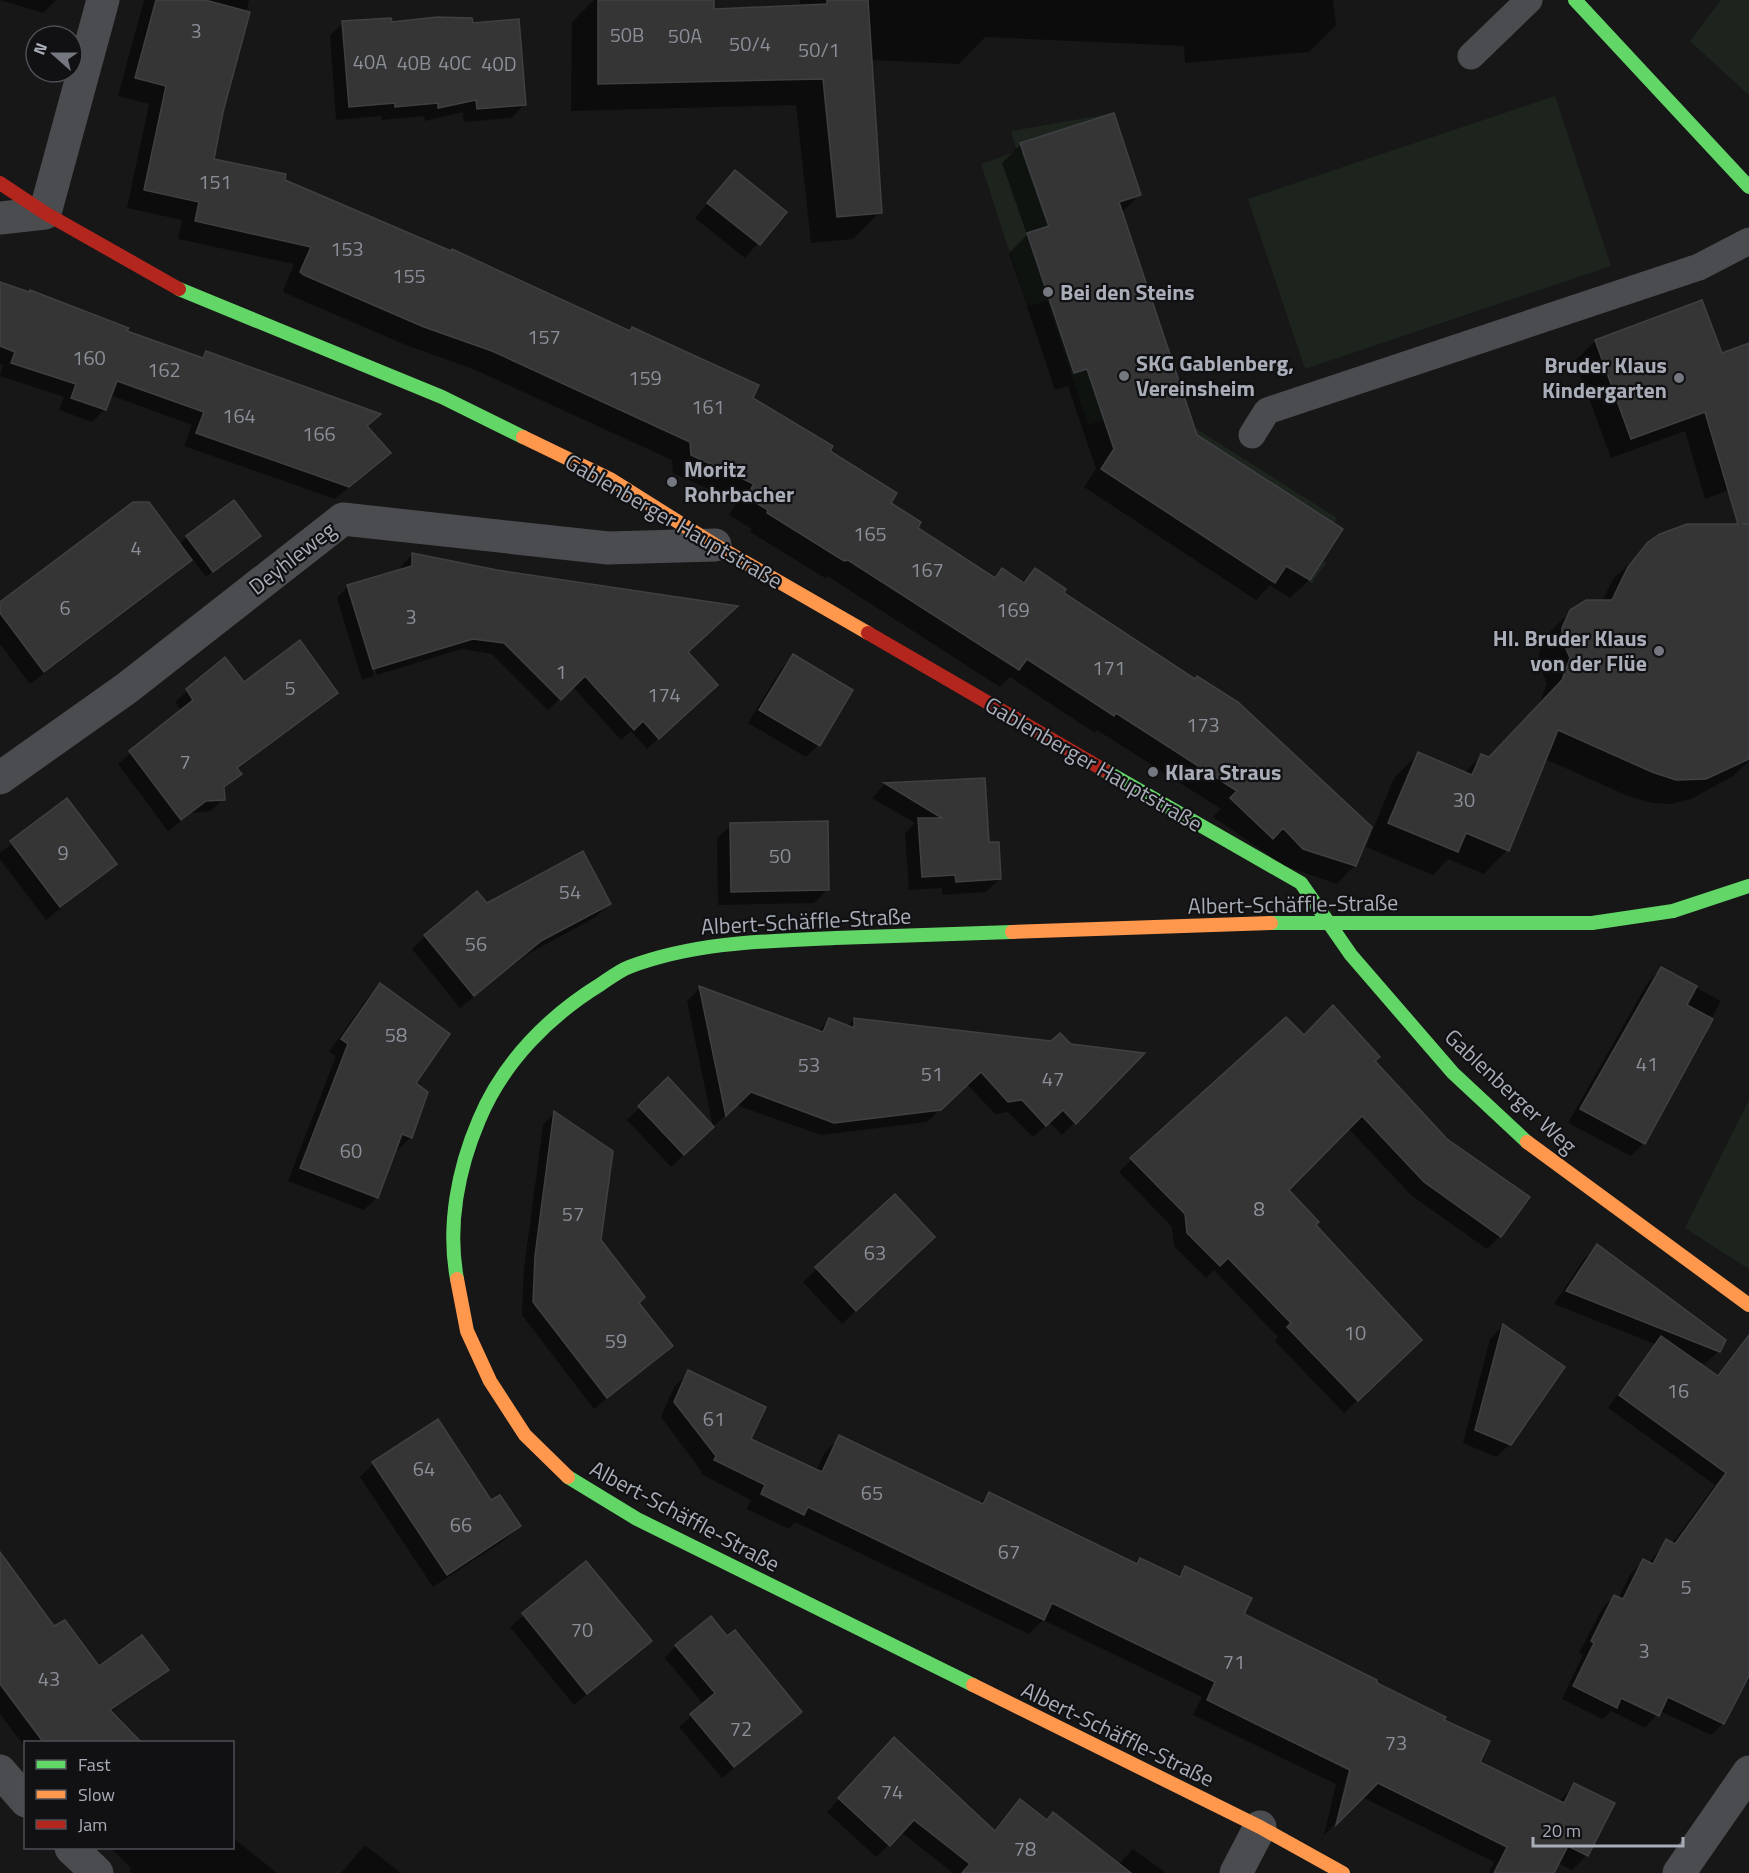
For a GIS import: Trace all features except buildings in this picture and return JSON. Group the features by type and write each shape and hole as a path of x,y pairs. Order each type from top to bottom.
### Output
{"street":[{"path":"0,218 45,213 104,0"},
{"path":"1575,0 1749,187"},
{"name":"Gablenberger Hauptstraße","path":"0,183 45,213 187,294 442,397 610,479 715,545 1300,883 1329,924"},
{"name":"Deyhleweg","path":"0,778 128,688 343,519 608,548 715,545"},
{"name":"Albert-Schäffle-Straße","path":"1343,1873 1260,1827 637,1519 576,1484 525,1435 490,1380 467,1331 454,1263 454,1203 467,1148 487,1100 519,1053 570,1003 627,968 694,948 755,941 1243,924 1592,923 1672,911 1749,886"},
{"name":"Gablenberger Weg","path":"1329,924 1453,1073 1536,1150 1749,1305"},
{"path":"0,1771 24,1800"},
{"path":"1678,1873 1749,1772"},
{"path":"1236,1873 1260,1827"},
{"path":"72,1849 97,1873"}],"lane":[{"path":"1472,56 1529,0"},
{"path":"1252,435 1267,411 1699,267 1749,241"}],"shaded area":[{"path":"1721,0 1749,0 1749,95 1690,41"},
{"path":"1555,96 1611,266 1305,369 1248,199"},
{"name":"SKG Gablenberg, Vereinsheim","path":"1114,113 1141,195 1119,203 1195,428 1337,518 1315,555 1326,563 1312,583 1114,449 1103,420 1088,425 1047,301 1027,306 981,164 1017,151 1011,131"},
{"path":"1749,1100 1749,1269 1685,1228"}],"traffic: fast":[{"path":"1575,0 1749,187"},
{"path":"179,289 442,397 523,437"},
{"path":"1104,770 1301,883 1351,955 1453,1073 1527,1142"},
{"path":"1271,923 1592,923 1673,911 1749,886"},
{"path":"457,1279 453,1239 456,1198 465,1158 489,1099 514,1060 529,1042 563,1011 618,973 629,967 679,952 730,944 1012,932"},
{"path":"568,1477 637,1519 973,1685"}],"traffic: slow":[{"path":"523,437 610,479 715,545 868,633"},
{"path":"1012,932 1271,923"},
{"path":"1527,1142 1749,1305"},
{"path":"457,1279 467,1331 490,1381 525,1435 568,1477"},
{"path":"973,1685 1260,1827 1343,1873"}],"traffic: jam":[{"path":"0,183 45,213 179,289"},
{"path":"868,633 1104,770"}],"place":[{"name":"Bei den Steins","path":"1048,292"},
{"name":"SKG Gablenberg, Vereinsheim","path":"1124,376"},
{"name":"Bruder Klaus Kindergarten","path":"1679,378"},
{"name":"Moritz Rohrbacher","path":"672,482"},
{"name":"Hl. Bruder Klaus von der Flüe","path":"1659,651"},
{"name":"Klara Straus","path":"1153,772"}]}
